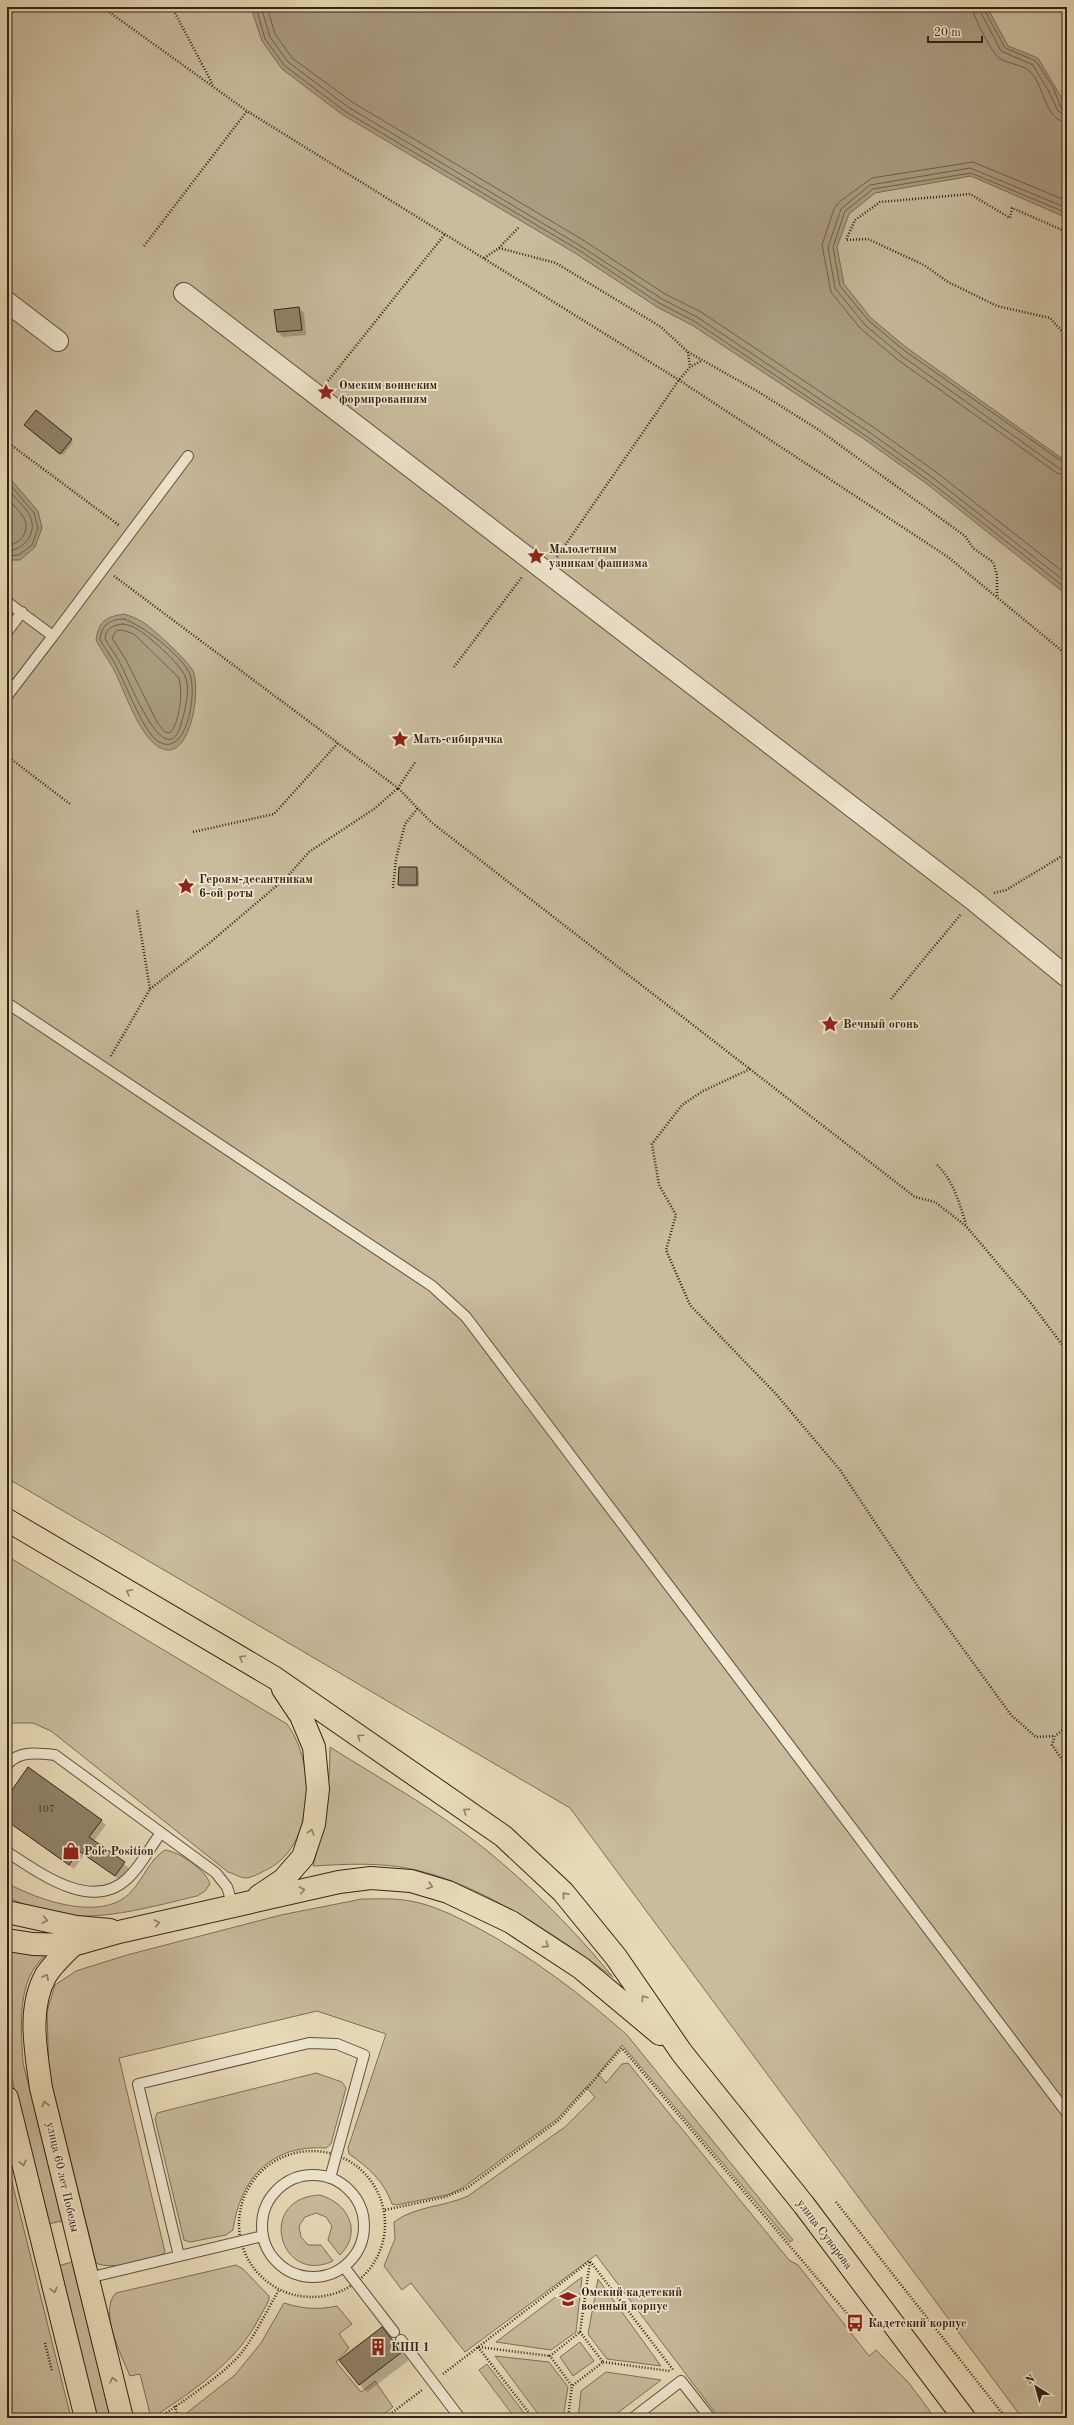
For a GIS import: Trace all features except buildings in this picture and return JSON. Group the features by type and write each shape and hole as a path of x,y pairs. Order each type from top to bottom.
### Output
{"main road":[{"path":"7,1520 275,1678 503,1836 563,1892 616,1957 682,2053"},
{"path":"242,1903 283,1880 303,1857 314,1824 318,1789 314,1747 301,1716 275,1678"},
{"path":"7,1940 33,1944 73,1945 119,1932 339,1882 371,1878 412,1881 448,1892 511,1922 581,1968 682,2053"},
{"path":"7,1912 76,1927 119,1932"},
{"name":"улица 60 лет Победы","path":"73,1945 47,1974 38,1994 35,2021 36,2052 41,2088 122,2418"},
{"name":"улица Суворова","path":"682,2053 804,2205 964,2418"},
{"path":"7,2098 86,2418"},
{"path":"43,2247 77,2239"}],"street":[{"path":"184,293 318,394 973,900 1067,977"},
{"path":"7,302 58,341"}],"lane":[{"path":"7,696 188,456"},
{"path":"7,602 53,636"},
{"path":"7,632 22,612"},
{"path":"7,1003 432,1286 466,1317 1067,2113"},
{"path":"7,1765 10,1761 31,1752 55,1755 216,1873 242,1903"},
{"path":"7,1852 50,1879 86,1892 109,1890 128,1878 161,1833"},
{"path":"179,2256 138,2084 309,2043 337,2044 364,2055 330,2178"},
{"path":"315,2175 330,2178 344,2185 355,2196 363,2218 362,2241 355,2256 344,2267 332,2274 317,2278 288,2272 276,2262 268,2250 263,2236 262,2221 266,2206 274,2193 285,2183 300,2177 315,2175"},
{"path":"88,2278 263,2236"},
{"path":"344,2267 394,2332"},
{"path":"401,2340 460,2418"},
{"path":"633,2418 681,2381 710,2418"}],"path":[{"path":"102,7 247,111 679,380 948,557 1067,655"},
{"path":"175,7 175,13 214,86"},
{"path":"144,246 247,111"},
{"path":"1067,232 1012,208 1010,218 970,194 880,202 855,220 846,240 868,239 924,265 948,282 998,306 1050,318 1067,337"},
{"path":"484,258 499,248 519,227"},
{"path":"318,394 445,234"},
{"path":"499,248 556,262 661,327 688,352 701,361 757,391 819,430 966,536 973,548 993,562 997,575 997,597"},
{"path":"688,352 690,367"},
{"path":"454,667 540,567 679,380 690,367 701,361"},
{"path":"7,442 130,534"},
{"path":"104,569 398,788 431,822 915,1197 935,1202 966,1226 1030,1302 1067,1351"},
{"path":"193,832 274,814 338,743"},
{"path":"7,756 70,804"},
{"path":"104,1069 150,989 207,944 287,877 309,852 374,809 398,788 416,761"},
{"path":"393,888 396,859 404,824 418,808"},
{"path":"137,910 150,989"},
{"path":"750,1069 703,1091 682,1105 652,1144 658,1185 676,1215 666,1250 690,1305 776,1394 840,1470 919,1588 1011,1715 1036,1737 1054,1736 1067,1727"},
{"path":"937,1164 945,1172 954,1187 966,1226"},
{"path":"1054,1736 1052,1745 1067,1767"},
{"path":"385,2210 445,2197 467,2188 559,2120 622,2048 855,2323"},
{"path":"322,2151 336,2155 362,2170 373,2182 385,2210 386,2223 381,2250 375,2263 357,2283 345,2290 319,2298 292,2295 278,2290 258,2275 245,2254 241,2242 239,2228 243,2199 258,2175 268,2166 294,2153 322,2151"},
{"path":"836,2202 1006,2418"},
{"path":"478,2347 550,2356 580,2332 590,2261"},
{"path":"385,2418 590,2261"},
{"path":"590,2261 681,2381"},
{"path":"159,2418 226,2367 242,2352 254,2334 278,2290"},
{"path":"580,2332 603,2362 675,2372"},
{"path":"478,2347 532,2418"},
{"path":"550,2356 572,2386 568,2418"},
{"path":"572,2386 603,2362"},
{"path":"175,2406 178,2418"}],"shaded area":[{"path":"7,7 1067,7 1067,2418 1022,2418 570,1808 7,1478"},
{"path":"7,1556 287,1724 296,1740 303,1760 306,1781 306,1802 302,1823 295,1842 284,1857 268,1869 248,1878 243,1878 228,1872 51,1731 33,1723 7,1723"},
{"path":"330,1747 429,1808 485,1849 519,1878 552,1910 613,1977 568,1945 519,1914 494,1900 442,1878 403,1867 352,1864 313,1866 326,1807"},
{"path":"165,1850 178,1854 192,1862 203,1873 210,1884 205,1891 197,1896 148,1908 97,1916 56,1914 35,1908 7,1897 7,1883 35,1896 70,1906 104,1906 119,1901 131,1892 159,1854"},
{"path":"362,1899 398,1899 428,1905 470,1924 518,1951 556,1977 627,2035 793,2240 790,2242 622,2045 598,2074 606,2083 622,2064 628,2063 789,2260 798,2265 869,2356 876,2350 909,2383 935,2418 719,2418 596,2255 465,2352 411,2283 402,2290 384,2266 395,2239 394,2222 411,2213 459,2200 468,2196 565,2127 595,2097 586,2087 557,2119 461,2189 447,2195 396,2205 392,2204 385,2188 375,2175 349,2154 348,2148 386,2034 317,2011 119,2058 165,2252 152,2259 132,2264 110,2266 96,2263 49,2073 47,2012 55,1985 76,1971 127,1955 281,1915"},
{"path":"7,1951 47,1953 33,1970 28,1980 23,2003 21,2027 23,2063 62,2221 48,2224 7,2059"},
{"path":"316,2073 342,2082 346,2088 331,2144 326,2148 307,2148 290,2152 275,2158 262,2168 251,2180 237,2211 233,2230 226,2235 190,2242 184,2240 155,2119 157,2113"},
{"path":"7,2162 71,2418 7,2418"},
{"path":"320,2195 330,2199 345,2211 349,2219 351,2237 347,2246 340,2255 328,2240 332,2226 326,2217 316,2213 305,2217 299,2226 301,2237 308,2245 321,2245 333,2261 315,2265 299,2262 288,2252 282,2238 282,2224 287,2210 300,2200"},
{"path":"72,2262 111,2418 96,2418 58,2266"},
{"path":"236,2265 243,2269 269,2296 269,2300 253,2328 226,2363 195,2389 151,2418 140,2374 130,2376 117,2346 110,2322 109,2310 111,2301 116,2293"},
{"path":"582,2277 576,2332 551,2350 496,2342"},
{"path":"598,2279 661,2366 607,2359 588,2334"},
{"path":"284,2303 298,2307 310,2308 337,2306 352,2324 339,2334 349,2348 336,2362 361,2392 375,2381 393,2407 379,2418 185,2418 184,2415 235,2375 261,2343"},
{"path":"580,2342 594,2361 573,2376 560,2357"},
{"path":"495,2356 549,2362 568,2387 563,2418 541,2418"},
{"path":"487,2364 528,2418 515,2418 479,2370"},
{"path":"606,2372 661,2380 611,2418 578,2418 581,2391"}],"water":[{"path":"252,7 987,7 1008,46 1038,58 1067,107 1067,218 971,176 875,193 849,214 837,247 844,284 871,318 907,348 1067,462 1067,595 927,484 864,439 692,325 657,307 575,253 343,115 282,69 262,41"},
{"path":"7,475 38,511 42,528 35,547 20,560 7,560"},
{"path":"124,614 146,624 190,666 193,671 196,694 194,710 185,738 177,747 167,750 156,745 149,738 137,720 113,668 96,640 99,628 104,621"}],"place":[{"name":"Омским воинским формированиям","path":"326,392"},
{"name":"Малолетним узникам фашизма","path":"536,556"},
{"name":"Мать-сибирячка","path":"400,739"},
{"name":"Героям-десантникам 6-ой роты","path":"186,886"},
{"name":"Вечный огонь","path":"830,1024"},
{"name":"Pole Position","path":"71,1851"},
{"name":"Омский кадетский военный корпус","path":"568,2299"},
{"name":"Кадетский корпус","path":"855,2323"},
{"name":"КПП 1","path":"378,2347"}]}
